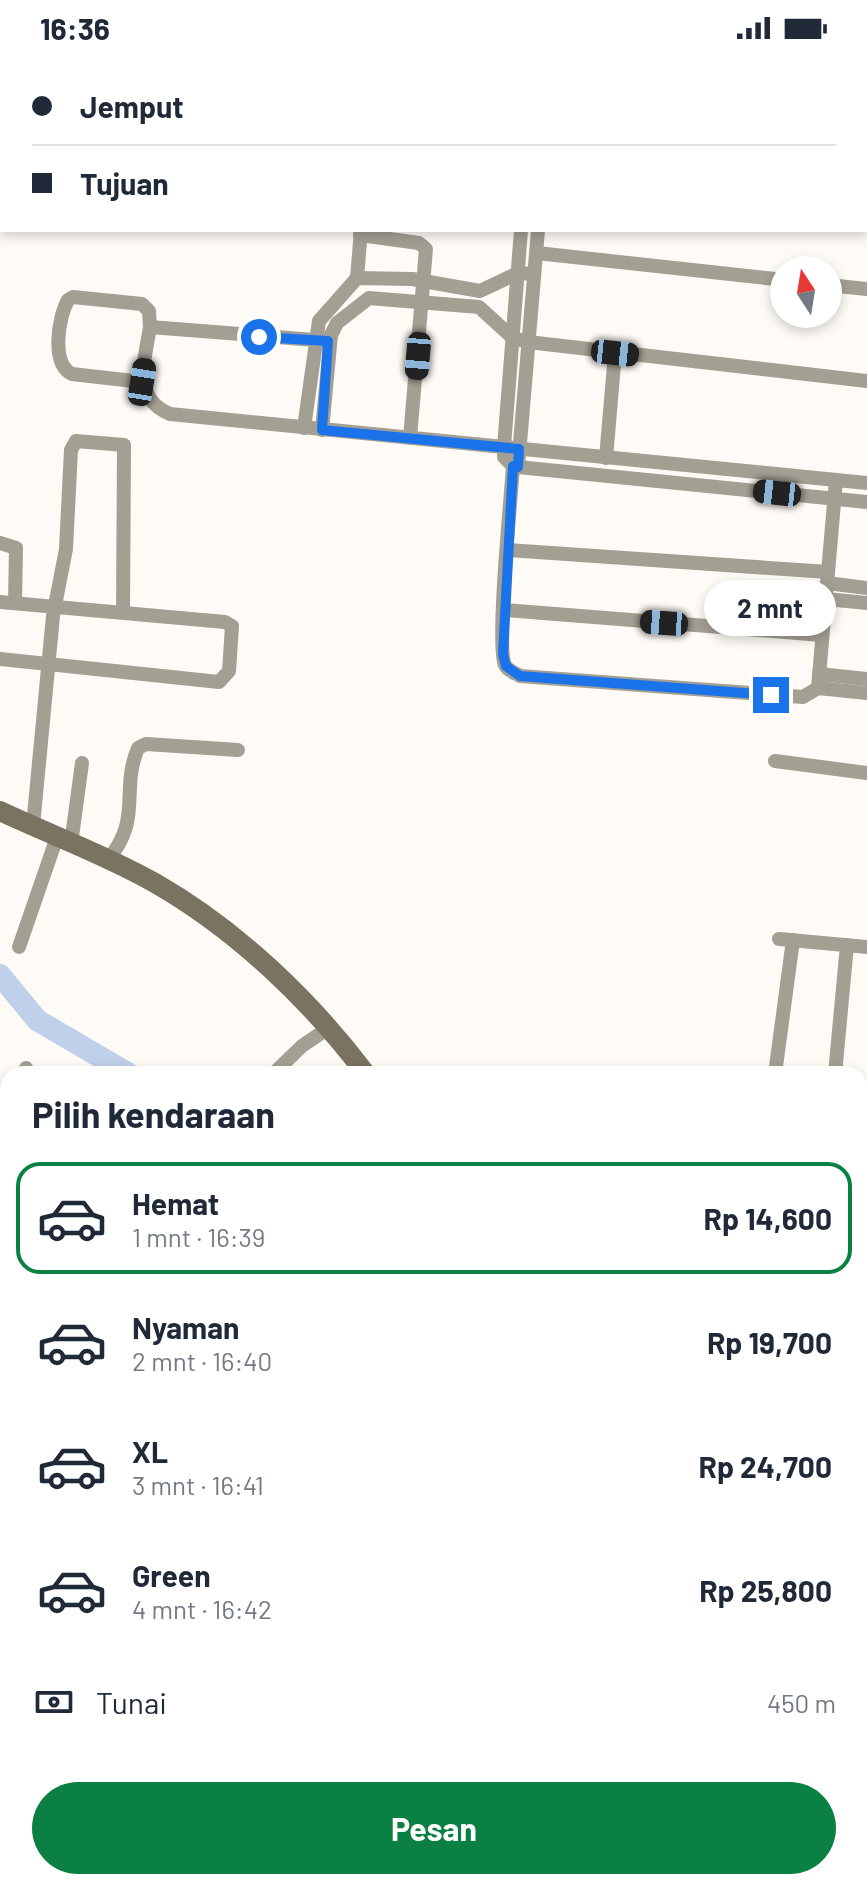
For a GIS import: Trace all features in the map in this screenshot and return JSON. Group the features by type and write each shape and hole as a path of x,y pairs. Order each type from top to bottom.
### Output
{"street":[{"path":"322,430 319,321 357,278 361,232 425,246 425,281 410,438"},
{"path":"521,232 513,338 511,448 516,467 507,550 506,666 520,676 803,697 818,681 836,480"},
{"path":"511,448 528,342 538,232"},
{"path":"537,253 770,278"},
{"path":"357,278 425,281 480,291 518,273 534,274"},
{"path":"842,286 867,289"},
{"path":"479,307 480,291"},
{"path":"142,382 72,374 63,368 58,358 65,306 73,297 142,304 149,311 150,327 142,382 154,404 170,414 867,483"},
{"path":"304,428 321,342 337,323 369,298 479,307 513,338 528,342 867,381"},
{"path":"150,327 321,342"},
{"path":"606,458 615,353"},
{"path":"33,826 48,663 66,549 72,445 76,441 118,442 124,445 123,612"},
{"path":"516,467 867,502"},
{"path":"0,543 16,548 8,602 230,624 227,677 219,682 0,659"},
{"path":"507,550 827,578 867,588"},
{"path":"826,599 867,603"},
{"path":"505,610 822,635"},
{"path":"818,681 867,679"},
{"path":"818,681 867,693"},
{"path":"107,861 121,845 128,828 138,748 146,744 238,750"},
{"path":"775,761 867,773"},
{"path":"19,947 64,841 82,763"},
{"path":"0,811 153,882 206,915 330,1027 360,1066"},
{"path":"776,1066 786,940 867,947"},
{"path":"836,1066 847,945"},
{"path":"281,1066 302,1046 330,1027"}],"waterway":[{"path":"0,975 37,1020 115,1066"}],"route":[{"path":"259,337 328,341 322,430 519,449 518,467 513,466 507,550 503,654 510,671 520,676 771,695"}]}
